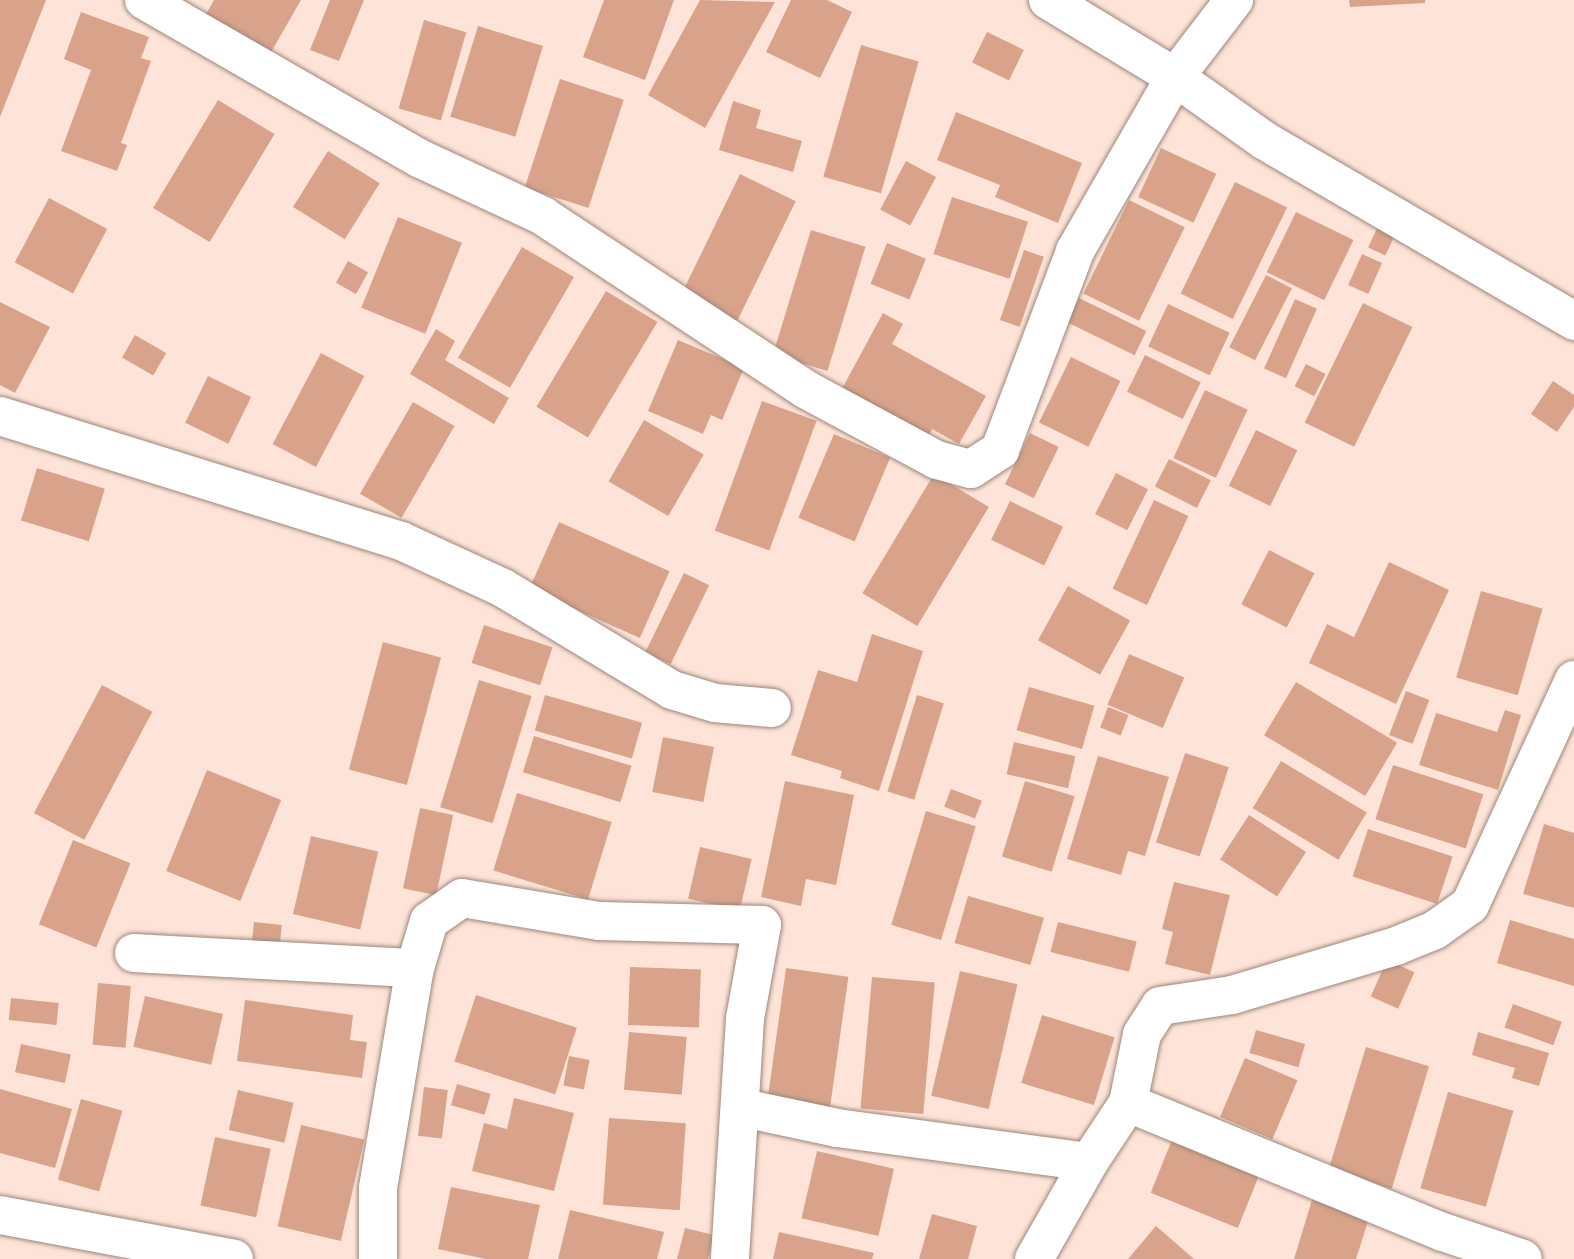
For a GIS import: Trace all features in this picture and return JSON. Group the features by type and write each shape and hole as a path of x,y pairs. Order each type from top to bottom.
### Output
{"street":[{"path":"144,0 421,159 543,216 805,389 937,460 971,469 1000,450 1075,251 1175,77 1234,0"},
{"path":"1048,0 1175,77 1265,141 1574,321"},
{"path":"0,416 401,541 503,588 672,690 715,703 772,708"},
{"path":"1034,1259 1089,1162 1128,1103 1142,1034 1160,1006 1232,995 1396,946 1435,930 1470,905 1574,680"},
{"path":"378,1259 378,1188 415,968 429,921 462,898 599,921 762,925 745,1019 743,1108 730,1259"},
{"path":"134,953 415,968"},
{"path":"1128,1103 1443,1232 1523,1259"},
{"path":"743,1108 837,1128 1089,1162"},
{"path":"0,1215 234,1259"}],"building":[{"path":"0,0 46,0 0,117"},
{"path":"214,0 301,0 270,54 205,16"},
{"path":"330,0 364,0 339,61 310,50"},
{"path":"604,0 674,0 645,80 583,57"},
{"path":"700,0 775,2 705,128 648,95"},
{"path":"791,0 827,0 852,12 820,78 766,52"},
{"path":"1349,0 1425,0 1425,3 1350,7"},
{"path":"81,12 149,37 141,58 151,61 121,143 127,145 117,171 61,151 91,70 64,59"},
{"path":"424,20 466,32 441,121 399,108"},
{"path":"478,26 543,46 515,137 450,117"},
{"path":"987,32 1024,50 1009,81 972,63"},
{"path":"861,45 919,62 881,193 823,177"},
{"path":"560,79 624,100 588,208 525,187"},
{"path":"218,100 275,134 210,242 153,208"},
{"path":"733,101 761,110 756,128 802,141 793,172 719,150"},
{"path":"956,112 1082,163 1058,223 995,197 1000,185 937,160"},
{"path":"1161,148 1216,174 1193,223 1138,197"},
{"path":"328,151 380,183 345,239 293,207"},
{"path":"906,161 936,177 910,226 880,210"},
{"path":"740,174 796,201 737,322 681,294"},
{"path":"1235,182 1287,207 1233,319 1181,293"},
{"path":"952,197 1028,222 1010,279 933,254"},
{"path":"49,198 107,229 73,293 15,262"},
{"path":"1129,200 1185,227 1139,321 1083,293"},
{"path":"1296,212 1354,240 1324,300 1267,272"},
{"path":"398,217 462,243 425,334 361,308"},
{"path":"1380,222 1397,230 1385,255 1368,247"},
{"path":"811,230 866,247 828,371 773,354"},
{"path":"887,243 926,259 909,300 871,284"},
{"path":"522,247 574,277 510,388 458,358"},
{"path":"1024,250 1044,257 1020,327 1000,320"},
{"path":"1362,254 1382,263 1368,294 1348,285"},
{"path":"348,261 368,272 356,294 336,283"},
{"path":"1266,275 1292,288 1255,360 1229,347"},
{"path":"606,291 657,322 588,438 536,407"},
{"path":"1079,298 1146,331 1135,355 1067,322"},
{"path":"1295,299 1317,309 1286,378 1264,368"},
{"path":"0,302 50,327 15,393 0,385"},
{"path":"1363,303 1412,327 1354,447 1305,423"},
{"path":"1168,304 1230,333 1210,375 1148,347"},
{"path":"883,313 903,324 892,344 986,396 959,444 932,429 925,443 838,396"},
{"path":"436,329 455,341 445,360 509,398 494,424 410,374"},
{"path":"135,335 166,353 153,376 122,358"},
{"path":"678,340 744,368 722,420 711,415 703,434 648,411"},
{"path":"321,353 364,376 316,467 273,444"},
{"path":"1145,355 1201,382 1183,419 1127,392"},
{"path":"1071,357 1120,381 1088,447 1039,423"},
{"path":"1306,364 1326,374 1314,396 1295,386"},
{"path":"208,376 251,397 228,444 185,423"},
{"path":"1553,381 1574,395 1574,407 1557,432 1531,414"},
{"path":"1205,390 1248,410 1216,478 1173,458"},
{"path":"762,401 817,421 769,551 715,531"},
{"path":"413,402 455,426 402,518 360,494"},
{"path":"644,420 704,455 668,516 608,481"},
{"path":"1256,430 1297,450 1270,506 1229,486"},
{"path":"1030,433 1059,447 1034,498 1005,484"},
{"path":"834,434 890,458 855,542 798,518"},
{"path":"1169,459 1211,480 1197,508 1155,487"},
{"path":"37,468 105,489 89,541 21,521"},
{"path":"1116,473 1148,489 1127,530 1095,514"},
{"path":"934,474 989,507 917,626 862,593"},
{"path":"1154,500 1188,516 1147,605 1113,589"},
{"path":"1010,501 1063,527 1044,566 991,540"},
{"path":"559,522 670,571 640,638 529,589"},
{"path":"1269,550 1314,573 1287,628 1241,604"},
{"path":"1389,562 1449,590 1396,704 1309,663 1327,624 1354,637"},
{"path":"684,573 709,585 671,664 645,652"},
{"path":"1068,586 1130,620 1100,675 1038,640"},
{"path":"1481,591 1543,609 1518,695 1456,678"},
{"path":"484,625 552,647 540,685 472,663"},
{"path":"872,634 923,651 879,791 840,778 842,771 791,755 818,670 857,682"},
{"path":"383,642 441,658 407,785 349,770"},
{"path":"1129,654 1184,677 1163,728 1108,705"},
{"path":"479,680 532,696 493,823 440,807"},
{"path":"1296,682 1397,743 1365,796 1264,735"},
{"path":"102,685 152,712 84,840 34,813"},
{"path":"1029,687 1094,706 1082,749 1017,730"},
{"path":"1406,691 1429,700 1412,744 1389,735"},
{"path":"545,695 642,723 632,758 535,731"},
{"path":"917,695 944,703 914,800 887,792"},
{"path":"1108,707 1129,715 1121,735 1100,728"},
{"path":"1505,710 1521,715 1498,790 1419,765 1436,713 1497,732"},
{"path":"534,736 632,766 620,802 523,772"},
{"path":"663,737 714,747 703,802 652,792"},
{"path":"1014,742 1075,756 1068,788 1007,774"},
{"path":"1185,753 1229,767 1200,857 1156,842"},
{"path":"1098,756 1169,777 1145,856 1128,851 1121,875 1067,859"},
{"path":"1281,761 1367,813 1338,860 1253,808"},
{"path":"1393,765 1483,794 1466,849 1375,819"},
{"path":"207,770 281,800 240,901 166,871"},
{"path":"785,781 854,795 836,885 806,879 801,906 761,897"},
{"path":"1025,781 1075,796 1052,872 1002,857"},
{"path":"951,789 982,801 975,819 944,807"},
{"path":"517,793 612,822 588,899 493,870"},
{"path":"420,808 453,815 436,895 403,888"},
{"path":"926,811 976,826 941,940 891,925"},
{"path":"1249,815 1306,852 1277,896 1220,859"},
{"path":"1544,824 1574,833 1574,908 1523,894"},
{"path":"1368,829 1453,857 1437,904 1353,877"},
{"path":"311,836 378,852 360,929 293,914"},
{"path":"73,840 130,863 96,948 39,924"},
{"path":"700,847 752,859 740,911 688,899"},
{"path":"1174,882 1230,895 1210,975 1165,964 1173,932 1162,929"},
{"path":"968,896 1044,918 1030,965 954,943"},
{"path":"1510,920 1574,939 1574,986 1497,963"},
{"path":"254,922 282,925 279,953 251,950"},
{"path":"1058,922 1137,942 1129,972 1051,952"},
{"path":"1387,960 1414,972 1398,1009 1371,997"},
{"path":"630,967 701,969 699,1027 628,1025"},
{"path":"786,968 848,977 830,1109 767,1101"},
{"path":"960,971 1017,984 989,1109 931,1096"},
{"path":"872,977 935,982 923,1114 860,1108"},
{"path":"98,983 131,986 125,1048 93,1045"},
{"path":"476,995 577,1028 555,1094 454,1062"},
{"path":"145,996 223,1014 211,1065 133,1047"},
{"path":"11,998 59,1003 56,1025 9,1020"},
{"path":"245,1000 353,1015 350,1040 367,1042 362,1078 237,1061"},
{"path":"1513,1004 1562,1022 1553,1045 1504,1027"},
{"path":"1042,1015 1115,1037 1094,1105 1021,1083"},
{"path":"1256,1030 1305,1044 1298,1067 1249,1053"},
{"path":"629,1032 687,1037 682,1095 624,1090"},
{"path":"1478,1032 1549,1053 1539,1086 1512,1078 1515,1068 1472,1055"},
{"path":"21,1044 71,1055 65,1083 15,1072"},
{"path":"1366,1047 1429,1066 1392,1189 1329,1169"},
{"path":"569,1056 590,1060 584,1089 563,1085"},
{"path":"1245,1058 1297,1080 1272,1139 1220,1117"},
{"path":"457,1084 491,1094 485,1115 451,1105"},
{"path":"424,1087 448,1090 442,1139 418,1136"},
{"path":"0,1089 72,1109 55,1168 0,1153"},
{"path":"238,1090 294,1103 284,1143 229,1130"},
{"path":"1448,1092 1513,1111 1486,1207 1420,1188"},
{"path":"514,1098 574,1113 554,1191 472,1171 484,1123 507,1129"},
{"path":"81,1099 122,1111 99,1192 58,1180"},
{"path":"609,1118 686,1123 680,1210 603,1205"},
{"path":"301,1125 364,1140 341,1241 278,1226"},
{"path":"215,1137 271,1149 256,1217 200,1205"},
{"path":"1172,1140 1259,1175 1238,1228 1151,1193"},
{"path":"817,1151 894,1169 878,1236 801,1218"},
{"path":"451,1187 540,1205 528,1259 486,1259 438,1249"},
{"path":"1312,1200 1369,1218 1356,1259 1294,1259"},
{"path":"570,1210 664,1232 657,1259 558,1259"},
{"path":"932,1214 977,1226 968,1259 919,1259"},
{"path":"1156,1226 1194,1259 1128,1259"},
{"path":"685,1228 714,1235 708,1259 677,1259"},
{"path":"779,1232 874,1253 872,1259 773,1259"}]}
